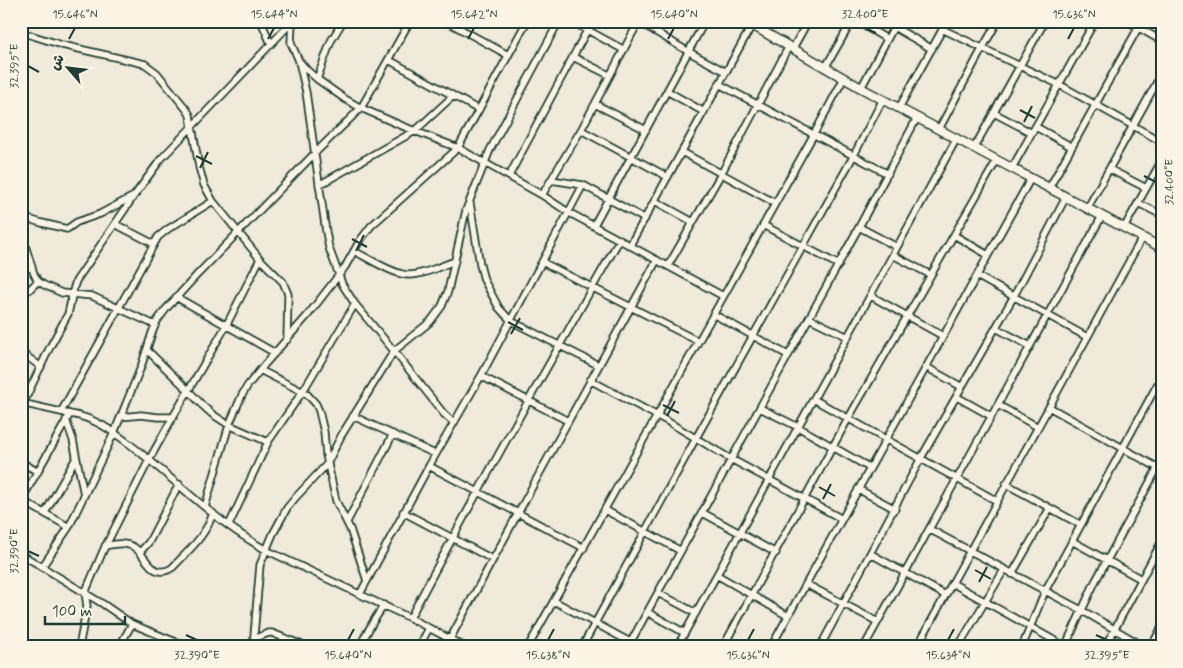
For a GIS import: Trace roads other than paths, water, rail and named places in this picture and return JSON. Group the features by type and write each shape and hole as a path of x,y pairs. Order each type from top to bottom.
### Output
{"street":[{"path":"261,21 271,44"},
{"path":"316,79 331,41 343,21"},
{"path":"42,566 69,527 114,433 139,374 155,325 176,297 361,108 410,21"},
{"path":"446,21 508,55"},
{"path":"205,507 229,425 248,385 299,327 339,275 364,234 458,148 526,21"},
{"path":"253,647 259,572 266,550 287,508 327,464 341,436 394,351 430,322 445,300 465,214 484,163 558,21"},
{"path":"571,21 624,50"},
{"path":"509,176 592,21"},
{"path":"594,225 705,21"},
{"path":"668,266 721,174 758,104 808,21"},
{"path":"825,68 852,21"},
{"path":"856,21 887,39"},
{"path":"899,108 947,21"},
{"path":"939,129 998,21"},
{"path":"974,148 1045,21"},
{"path":"1012,168 1095,21"},
{"path":"1127,21 1140,24 1162,41"},
{"path":"292,22 161,159 134,196 79,276 72,294 68,314 22,405 61,412 68,417 94,421 114,433 150,460 212,513 266,550 309,572 384,605 465,647"},
{"path":"292,22 291,42 299,61 306,92 326,232 342,284 355,304 444,414 454,423"},
{"path":"542,195 581,130 639,22 726,72"},
{"path":"630,245 754,24 861,88 1162,248"},
{"path":"861,88 895,24 932,49"},
{"path":"1049,188 1140,24"},
{"path":"942,29 1060,86 1162,142"},
{"path":"21,32 55,44 145,64 156,73 188,110 193,125 201,178 204,186 213,201 260,259 283,282 286,288 288,294 287,340"},
{"path":"573,57 609,76"},
{"path":"389,60 479,110"},
{"path":"299,61 316,79 361,108 458,148 542,195 568,212 723,296"},
{"path":"1088,209 1162,72"},
{"path":"528,647 844,78"},
{"path":"719,84 888,174"},
{"path":"667,92 704,112"},
{"path":"319,185 416,131 453,96"},
{"path":"582,647 883,100"},
{"path":"595,104 646,130"},
{"path":"994,113 1032,133"},
{"path":"554,601 595,622 629,644 839,265 917,118"},
{"path":"1036,127 1072,147"},
{"path":"581,130 668,177"},
{"path":"677,647 957,138"},
{"path":"682,152 775,203"},
{"path":"723,647 848,419 996,160"},
{"path":"1124,228 1162,160"},
{"path":"1109,169 1146,188"},
{"path":"771,647 1031,178"},
{"path":"551,180 583,185 645,218"},
{"path":"360,594 403,512 482,376 583,185"},
{"path":"21,217 67,229 80,220 100,214 134,196"},
{"path":"821,647 922,458 1014,296 1066,197"},
{"path":"470,200 484,280 499,308 511,321 598,365"},
{"path":"61,412 154,244 162,233 213,201"},
{"path":"655,201 693,222"},
{"path":"1138,203 1162,215"},
{"path":"864,647 1102,216"},
{"path":"115,224 154,244"},
{"path":"763,224 839,265"},
{"path":"859,227 897,247"},
{"path":"21,232 38,281 57,292 92,296 155,325"},
{"path":"954,235 988,255"},
{"path":"917,647 1142,238"},
{"path":"410,618 477,492 620,239"},
{"path":"354,251 392,270 407,275 418,274 454,261"},
{"path":"893,255 931,275"},
{"path":"79,647 87,606 85,593 105,546 172,417 226,326 260,259"},
{"path":"450,639 657,260"},
{"path":"542,262 698,341"},
{"path":"21,270 32,267"},
{"path":"977,276 1087,337"},
{"path":"21,291 29,290 38,281"},
{"path":"871,296 943,336"},
{"path":"176,297 275,353"},
{"path":"228,525 268,442 303,391 355,304"},
{"path":"713,314 788,355"},
{"path":"809,318 848,337"},
{"path":"996,328 1030,346"},
{"path":"147,350 212,414 229,425 268,442"},
{"path":"21,352 41,368"},
{"path":"926,367 962,387"},
{"path":"260,370 303,391 311,398 319,410 324,432 327,464 336,501 347,522 367,581"},
{"path":"482,376 568,421"},
{"path":"1022,647 1045,591 1162,376"},
{"path":"590,380 842,519"},
{"path":"957,397 992,416"},
{"path":"814,400 886,438 997,501"},
{"path":"998,405 1038,427"},
{"path":"1049,407 1160,469"},
{"path":"760,408 798,427 870,468"},
{"path":"120,417 141,414 172,417"},
{"path":"353,416 436,454"},
{"path":"68,417 84,495"},
{"path":"68,417 21,500 69,527"},
{"path":"347,522 393,434"},
{"path":"45,514 76,458"},
{"path":"952,583 1030,626 1055,644 1066,647 1090,593 1160,469 1162,460"},
{"path":"21,462 38,472"},
{"path":"429,466 584,548"},
{"path":"140,552 152,537 179,484"},
{"path":"1006,484 1081,525"},
{"path":"858,489 895,509"},
{"path":"1012,574 1050,508"},
{"path":"605,510 681,551"},
{"path":"403,512 492,560"},
{"path":"105,546 118,543 131,545 140,552 153,568 164,571 168,570 172,568 204,532 210,523 212,513"},
{"path":"702,513 776,552"},
{"path":"929,529 1083,611 1145,647"},
{"path":"1072,541 1141,579"},
{"path":"1105,647 1162,541"},
{"path":"21,554 132,624 192,647"},
{"path":"871,554 946,595"},
{"path":"958,647 1004,570"},
{"path":"717,575 788,616"},
{"path":"806,584 878,622"},
{"path":"658,593 696,613"},
{"path":"359,647 384,605"},
{"path":"647,612 685,633"},
{"path":"119,647 132,624"},
{"path":"1151,647 1162,627"},
{"path":"419,647 429,628"},
{"path":"255,638 272,633 307,647"},
{"path":"167,647 171,640"},
{"path":"209,647 214,645 223,647"}]}
